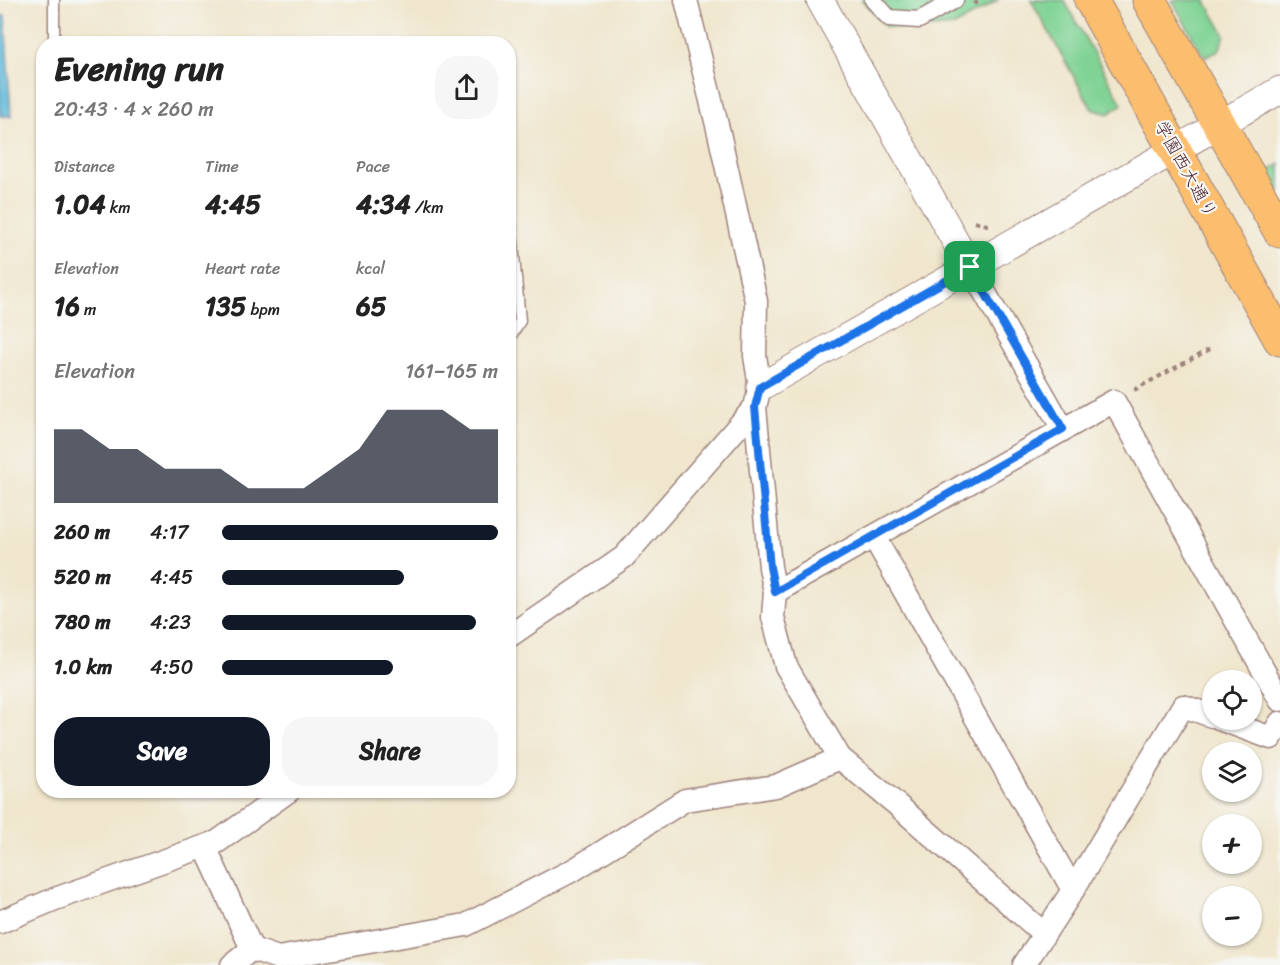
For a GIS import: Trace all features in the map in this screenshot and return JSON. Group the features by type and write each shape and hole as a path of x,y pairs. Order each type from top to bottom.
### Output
{"highway":[{"name":"学園西大通り","path":"1091,0 1280,339"},
{"path":"1149,0 1280,231"}],"street":[{"path":"686,0 719,132 756,301 755,356 770,567 775,592 773,617 786,666 840,758 904,810 1044,934"},
{"path":"820,0 1063,429"},
{"path":"873,0 889,18 919,20 955,0"},
{"path":"516,632 624,557 758,397 970,267 1280,90"},
{"path":"775,592 1114,401 1280,700"},
{"path":"874,537 1073,890"},
{"path":"1024,965 1073,890 1183,706 1202,713"},
{"path":"1249,730 1271,738 1280,723"},
{"path":"205,847 252,949 284,962 466,925 575,869 685,800 776,786 840,758"},
{"path":"0,921 55,899 217,842 279,798"},
{"path":"232,965 252,949"}],"lane":[{"path":"54,0 54,36"},
{"path":"516,284 520,321 516,328"}],"path":[{"path":"970,221 995,227"},
{"path":"1114,401 1212,348"}],"green space":[{"path":"862,0 998,0 955,26 920,29 886,27"},
{"path":"1031,0 1064,0 1122,104 1108,114 1092,109"},
{"path":"1172,0 1205,0 1225,35 1219,50 1204,57"},
{"path":"1280,164 1280,193 1268,171"}],"water":[{"path":"0,15 5,16 11,116 0,116"}],"route":[{"path":"970,267 1063,429 775,592 770,567 755,407 760,387 970,267"}]}
